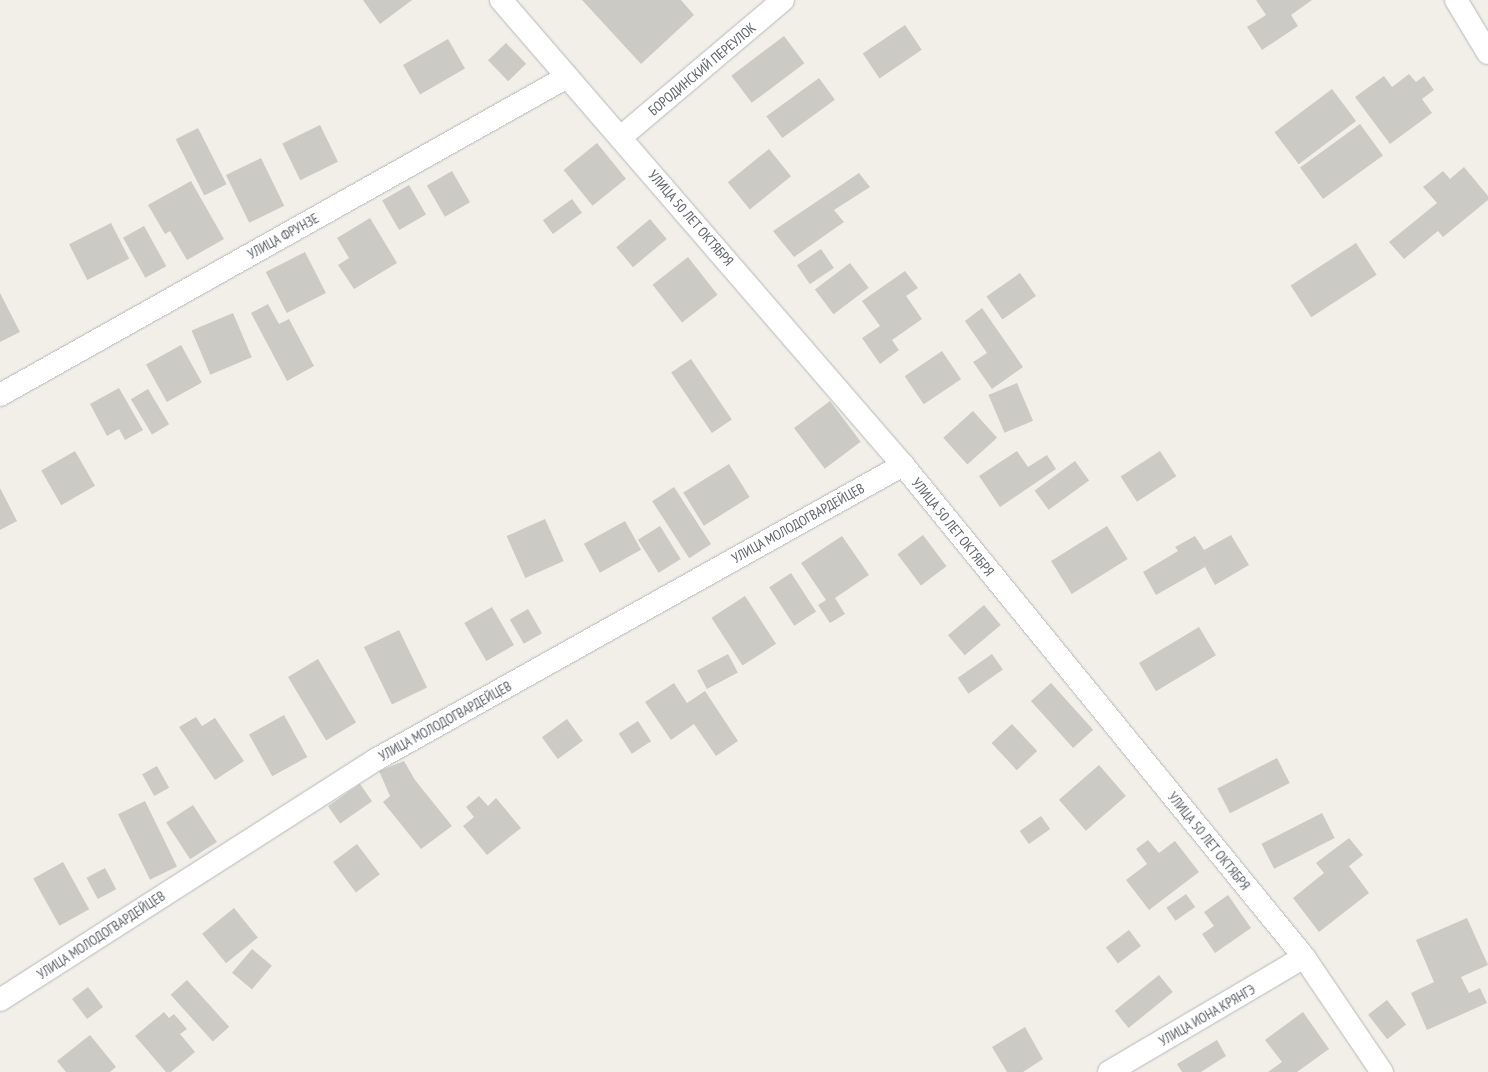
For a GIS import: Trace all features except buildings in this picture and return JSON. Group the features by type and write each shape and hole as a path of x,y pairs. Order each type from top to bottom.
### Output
{"street":[{"name":"УЛИЦА 50 ЛЕТ ОКТЯБРЯ","path":"501,0 902,465 1304,957 1382,1072"},
{"name":"БОРОДИНСКИЙ ПЕРЕУЛОК","path":"621,138 783,0"},
{"path":"1456,0 1488,53"},
{"name":"УЛИЦА ФРУНЗЕ","path":"0,395 567,77"},
{"name":"УЛИЦА МОЛОДОГВАРДЕЙЦЕВ","path":"0,1000 377,759 902,465"},
{"name":"УЛИЦА ИОНА КРЯНГЭ","path":"1109,1072 1304,957"}]}
